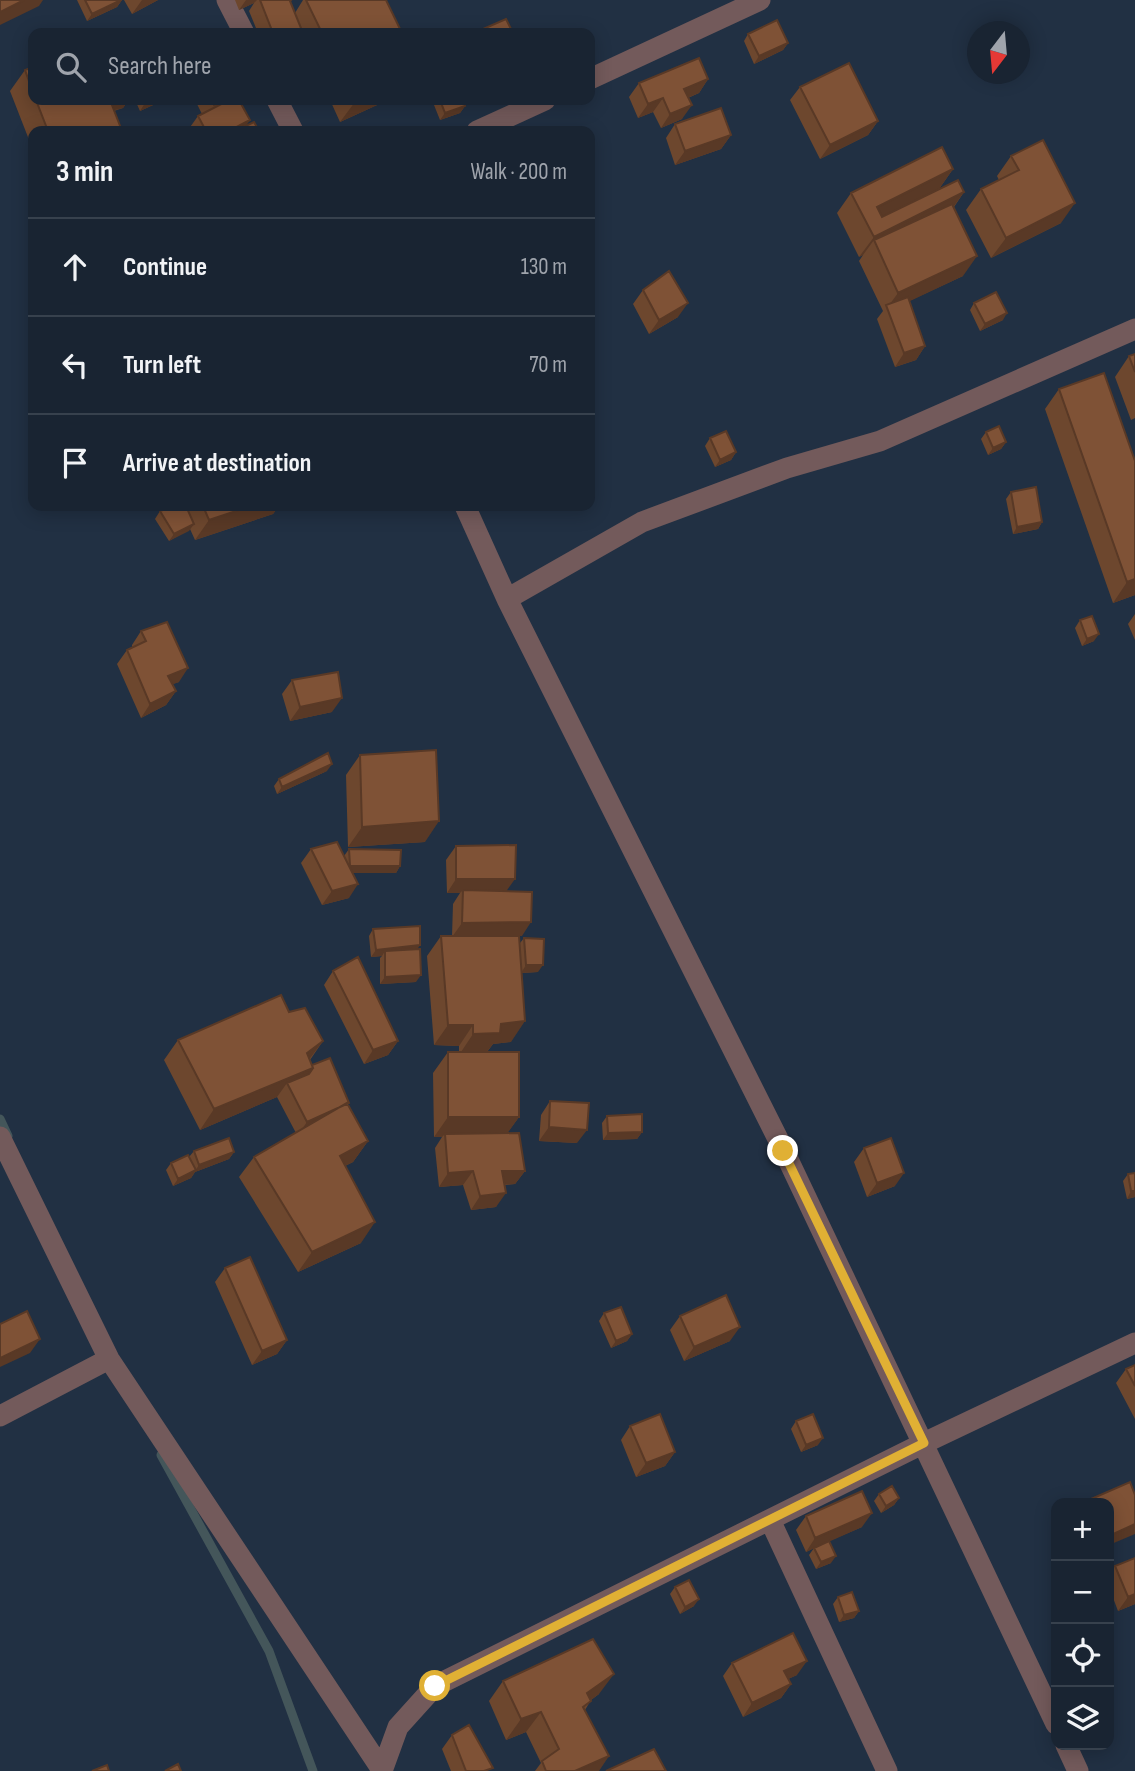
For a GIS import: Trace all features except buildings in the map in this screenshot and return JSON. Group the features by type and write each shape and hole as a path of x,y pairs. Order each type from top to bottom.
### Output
{"street":[{"path":"227,0 241,28"},
{"path":"595,77 761,0"},
{"path":"280,105 290,126"},
{"path":"488,126 534,105"},
{"path":"507,599 642,522 787,468 880,441 1135,329"},
{"path":"467,511 507,599 783,1151 1051,1713"},
{"path":"0,1136 109,1359 382,1771"},
{"path":"382,1771 398,1727 435,1686 924,1443 1135,1343"},
{"path":"0,1416 109,1359"},
{"path":"770,1520 887,1771"},
{"path":"1068,1750 1078,1771"}],"waterway":[{"path":"0,1119 8,1136"},
{"path":"161,1455 269,1651 313,1771"}],"route":[{"path":"435,1686 924,1443 783,1151"}]}
